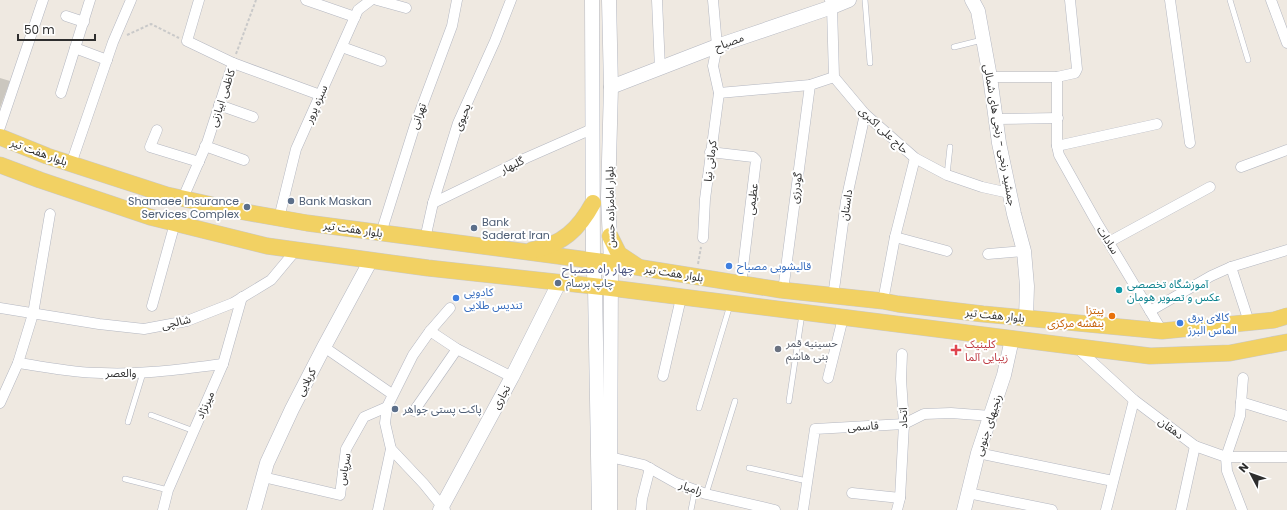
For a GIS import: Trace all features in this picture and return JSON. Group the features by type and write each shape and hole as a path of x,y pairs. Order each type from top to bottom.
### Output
{"main road":[{"name":"بلوار هفت تیر","path":"0,137 47,156 167,194 239,211 382,233 593,262 611,263 783,291 1026,318 1162,331 1274,320 1287,316"},
{"path":"5,167 16,168 22,165 25,159 21,146"},
{"path":"40,180 37,177 36,168 40,160 47,156"},
{"name":"بلوار هفت تیر","path":"5,167 150,217 267,246 296,250 1150,356 1230,353 1287,342"},
{"path":"519,252 553,245 564,238 585,218 592,203"},
{"path":"610,236 619,254 640,268"},
{"path":"890,302 906,310 908,315 894,325"},
{"path":"940,331 933,324 931,318 944,309"}],"street":[{"path":"0,127 43,0"},
{"path":"61,93 90,0"},
{"path":"71,164 113,42 131,0"},
{"path":"187,41 198,0"},
{"path":"306,0 355,18"},
{"name":"سبزه پرور","path":"279,218 296,149 358,10 371,0"},
{"path":"377,0 406,8"},
{"name":"تهرانی","path":"382,233 415,125 452,26 457,0"},
{"name":"یحیوی","path":"425,239 433,203 458,122 495,42 511,0"},
{"name":"بلوار امامزاده حسن","path":"592,0 592,203 599,510"},
{"name":"بلوار امامزاده حسن","path":"609,0 611,87 608,198 611,263 610,510"},
{"path":"657,0 660,69"},
{"name":"کرمانی نیا","path":"702,238 710,152 719,93 713,66 717,46 713,0"},
{"name":"مصباح","path":"611,87 831,4 849,0"},
{"name":"جمشید رنجی - رنجی های شمالی","path":"972,0 978,11 990,77 999,143 1024,251 1027,286 1026,318"},
{"path":"990,77 1057,77 1075,73 1077,69 1070,0"},
{"path":"1170,0 1190,143"},
{"path":"1271,0 1287,43"},
{"path":"719,93 810,85 834,77 831,4"},
{"path":"66,16 84,22"},
{"name":"کاظمی ابیازنی","path":"183,198 205,146 233,63 187,41"},
{"path":"342,47 381,61"},
{"path":"75,48 107,60"},
{"path":"233,63 320,95"},
{"name":"حاج علی اکبری","path":"834,77 865,114 915,158 947,174 982,187 1010,193"},
{"path":"1057,77 1057,146 1157,124"},
{"name":"گودرزی","path":"783,291 810,85"},
{"path":"219,105 253,118"},
{"name":"داستان","path":"833,297 846,201 865,114"},
{"path":"996,119 1058,118"},
{"name":"گلبهار","path":"433,203 526,158 592,129"},
{"path":"157,130 150,147 199,162"},
{"path":"205,146 244,160"},
{"name":"سادات","path":"1057,146 1059,155 1096,221 1162,331"},
{"path":"1241,167 1287,150"},
{"name":"عظیمی","path":"710,152 753,157 756,160 741,284"},
{"path":"890,302 895,237 915,158"},
{"path":"1109,242 1210,187"},
{"path":"0,403 18,363 33,314 50,214"},
{"path":"152,306 175,223"},
{"path":"895,237 947,251"},
{"name":"شالچی","path":"0,308 99,324 144,329 187,321 233,303 270,280 296,250"},
{"path":"1150,311 1231,266 1287,250"},
{"path":"988,254 1024,251"},
{"name":"کربلایی","path":"254,510 267,463 292,409 371,260"},
{"path":"1231,266 1249,322"},
{"name":"نجاری","path":"442,509 512,377 559,283"},
{"name":"میرنژاد","path":"163,510 168,490 223,364 242,297"},
{"path":"663,376 681,298"},
{"path":"378,510 391,449 386,424 387,407 392,394 413,355 450,308"},
{"path":"828,378 843,318"},
{"path":"430,332 457,349 512,377"},
{"name":"رنجیهای جنوبی","path":"964,510 978,453 1004,374 1012,339"},
{"path":"324,347 392,394"},
{"name":"دهقان","path":"1076,347 1134,400 1195,446 1226,457 1287,457"},
{"path":"414,411 457,349"},
{"name":"اتحاد","path":"897,510 900,498 904,424 902,354"},
{"name":"والعصر","path":"18,363 62,370 100,373 143,373 223,364"},
{"path":"1242,510 1227,471 1226,457 1240,416 1243,378"},
{"path":"1106,510 1134,400"},
{"path":"1241,402 1287,416"},
{"name":"سرپاس","path":"263,477 340,495 346,450 364,418 387,407"},
{"name":"قاسمی","path":"803,510 814,429 904,424 924,414 951,413 991,416"},
{"path":"1181,510 1195,446"},
{"path":"391,449 424,484 442,509"},
{"path":"978,453 1113,481"},
{"name":"زامیار","path":"610,457 644,465 676,483 736,505 774,510"},
{"path":"641,510 642,499 650,468"},
{"path":"852,493 900,498"},
{"path":"968,493 1052,510"}],"lane":[{"path":"865,0 870,63"},
{"path":"1230,0 1248,60"},
{"path":"954,47 983,40"},
{"path":"947,174 950,147"},
{"path":"699,408 731,304"},
{"path":"789,401 802,313"},
{"path":"128,422 143,373"},
{"path":"706,494 734,401"},
{"path":"151,415 194,431"},
{"path":"749,468 807,481"},
{"path":"125,479 168,490"},
{"path":"691,510 695,490"}],"path":[{"path":"233,63 256,0"},
{"path":"113,42 151,24 187,41"},
{"path":"696,277 702,238"}],"building":[{"path":"0,78 10,81 0,108"}],"place":[{"name":"Bank Maskan","path":"291,201"},
{"name":"Shamaee Insurance Services Complex","path":"247,207"},
{"name":"Bank Saderat Iran","path":"474,228"},
{"name":"قالیشویی مصباح","path":"729,266"},
{"name":"چاپ برسام","path":"558,283"},
{"name":"آموزشگاه تخصصی عکس و تصویر هومان","path":"1119,290"},
{"name":"کادویی تندیس طلایی","path":"456,298"},
{"name":"پیتزا بنفشه مرکزی","path":"1112,316"},
{"name":"کالای برق الماس البرز","path":"1180,323"},
{"name":"حسینیه قمر بنی هاشم","path":"778,349"},
{"name":"کلینیک زیبایی آلما","path":"956,350"},
{"name":"پاکت پستی جواهر","path":"395,409"}],"district":[{"name":"چهار راه مصباح","path":"598,268"}]}
